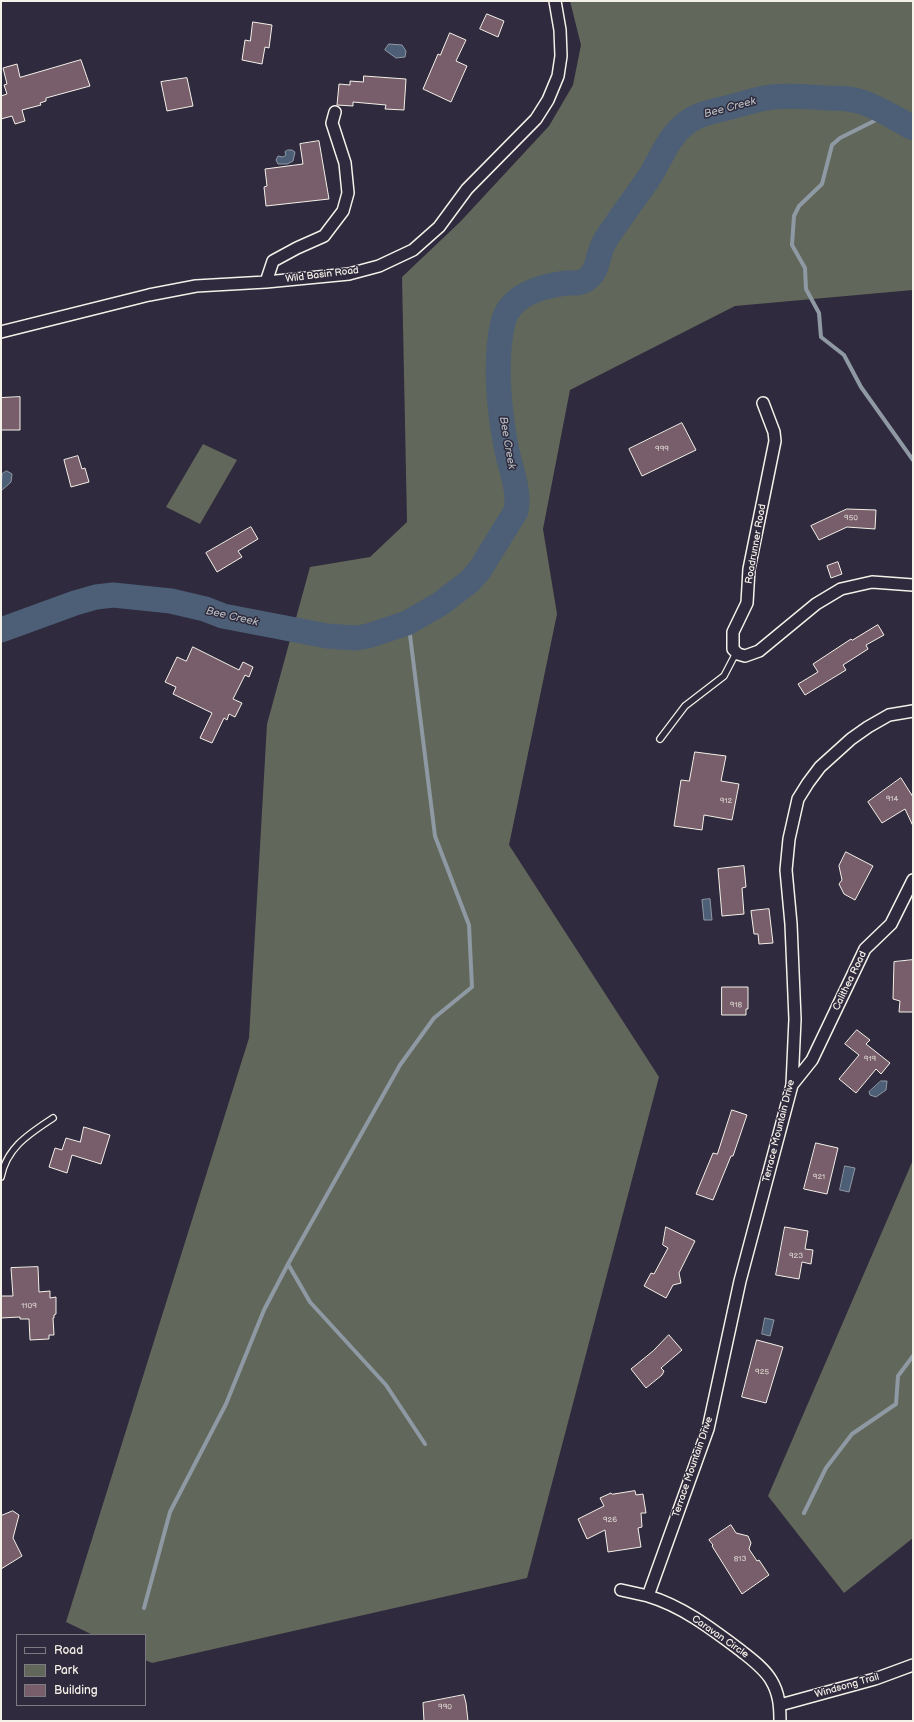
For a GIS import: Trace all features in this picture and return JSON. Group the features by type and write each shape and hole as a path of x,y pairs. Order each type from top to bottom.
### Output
{"street":[{"name":"Wild Basin Road","path":"1,332 150,295 196,286 266,282 349,274 379,266 413,250 439,227 467,189 536,119 548,100 558,76 561,56 560,30 555,1"},
{"path":"266,282 273,261 324,236 343,211 348,193 345,163 332,123 335,112"},
{"name":"Roadrunner Road","path":"736,653 733,648 733,632 747,603 750,563 775,441 774,432 763,404"},
{"path":"736,653 745,656 759,651 816,604 841,590 872,582 913,584"},
{"name":"Terrace Mountain Drive","path":"648,1596 708,1429 740,1281 792,1085 795,1019 791,924 786,870 789,839 798,799 820,767 851,739 868,726 889,715 913,711"},
{"name":"Calithea Road","path":"792,1085 812,1060 865,949 891,924 913,880"},
{"name":"Caravan Circle","path":"621,1590 648,1596 681,1610 723,1638 757,1664 771,1679 780,1705 780,1721"},
{"name":"Windsong Trail","path":"780,1705 875,1679 913,1666"}],"lane":[{"path":"660,739 685,706 724,676 736,653"},
{"path":"1,1177 4,1164 23,1138 53,1118"}],"green space":[{"path":"570,1 913,1 913,290 735,306 570,390 543,529 557,614 509,845 659,1077 527,1578 152,1663 146,1660 146,1634 91,1634 66,1622 249,1038 267,724 310,567 370,557 407,522 402,277 460,222 549,126 573,85 581,45"},
{"path":"203,444 237,460 200,524 166,507"},
{"path":"913,1160 913,1538 844,1593 768,1496"}],"water":[{"path":"389,44 402,45 406,51 405,57 396,58 385,50"},
{"path":"288,150 295,152 293,161 287,164 278,164 276,160 278,156 283,157 286,155 285,152"},
{"path":"7,471 12,474 11,482 1,491 2,474"},
{"path":"710,899 712,920 704,920 702,900"},
{"path":"881,1081 887,1081 886,1090 876,1097 870,1095 869,1092"},
{"path":"845,1166 855,1168 849,1192 840,1190"},
{"path":"765,1318 774,1320 770,1336 762,1334"}],"building":[{"path":"487,14 504,21 498,37 480,29"},
{"path":"253,22 272,25 269,48 265,47 262,64 242,60 245,40 250,41"},
{"path":"450,33 466,40 456,61 467,66 451,102 423,89 438,54 440,55"},
{"path":"81,60 90,86 46,98 46,101 40,103 41,105 22,110 25,121 15,124 12,116 1,119 1,96 7,94 4,85 7,84 3,68 17,64 20,77"},
{"path":"364,76 406,79 404,110 385,109 386,105 353,102 353,106 337,105 339,84 350,85 350,81 363,82"},
{"path":"187,78 193,106 167,111 161,82"},
{"path":"319,141 329,199 266,206 264,187 267,186 265,169 303,164 300,144"},
{"path":"20,397 20,430 1,430 1,398"},
{"path":"682,423 696,450 642,476 629,449"},
{"path":"78,456 82,469 85,468 89,482 71,487 64,460"},
{"path":"847,509 876,510 875,529 847,527 819,540 811,526"},
{"path":"251,527 258,539 238,551 242,557 217,572 206,553"},
{"path":"838,562 842,574 831,578 827,566"},
{"path":"878,625 884,635 866,645 868,649 843,665 846,670 805,695 798,684 818,672 813,664 851,639 852,640"},
{"path":"193,647 239,670 243,662 253,667 249,677 245,675 233,699 242,703 235,717 229,714 227,720 224,718 212,743 200,738 212,713 173,694 176,687 165,682 177,657 186,661"},
{"path":"695,752 726,756 721,781 739,784 732,820 704,815 702,830 674,826 681,780 689,781"},
{"path":"901,778 913,797 913,826 905,809 882,823 868,802"},
{"path":"846,852 873,866 855,900 844,894 839,884 842,880 839,866"},
{"path":"744,866 746,887 742,888 744,914 722,916 718,869"},
{"path":"769,909 773,943 759,944 758,934 754,934 751,911"},
{"path":"913,960 913,1012 899,1012 900,1001 893,999 894,962"},
{"path":"722,987 748,987 748,1009 746,1009 746,1015 722,1015"},
{"path":"857,1030 870,1040 866,1044 890,1063 881,1074 876,1069 856,1093 839,1079 859,1055 845,1044"},
{"path":"732,1110 747,1115 733,1156 731,1156 713,1200 696,1194 713,1153 717,1154"},
{"path":"84,1127 110,1135 101,1164 72,1155 67,1173 49,1167 55,1148 62,1150 66,1138 80,1142"},
{"path":"816,1143 838,1148 827,1194 804,1189"},
{"path":"666,1227 695,1241 679,1273 681,1283 673,1285 666,1298 644,1286 651,1273 654,1274 668,1248 663,1245"},
{"path":"785,1227 808,1231 805,1249 813,1250 811,1264 802,1262 799,1279 776,1275"},
{"path":"38,1267 39,1292 50,1291 50,1298 56,1297 56,1314 53,1318 54,1335 49,1335 49,1339 30,1340 29,1319 20,1319 20,1317 1,1318 1,1296 13,1296 11,1268"},
{"path":"669,1335 682,1350 661,1368 664,1371 662,1375 646,1388 631,1369 653,1351"},
{"path":"757,1340 783,1347 766,1403 742,1397"},
{"path":"635,1491 636,1495 643,1494 646,1513 641,1513 642,1527 638,1528 641,1547 608,1552 605,1530 587,1539 578,1519 604,1506 600,1498 611,1493"},
{"path":"13,1511 19,1515 13,1538 22,1556 1,1569 1,1516"},
{"path":"731,1525 736,1533 748,1536 751,1543 749,1549 757,1561 759,1560 769,1575 742,1594 709,1540"},
{"path":"464,1695 468,1721 424,1721 423,1703"}],"waterway":[{"name":"Bee Creek","path":"1,630 75,603 96,597 113,595 171,601 205,609 223,616 327,636 355,638 368,636 407,623 440,604 469,582 479,571 516,511 516,488 504,436 498,370 500,337 503,322 507,313 512,305 528,294 537,290 557,284 585,281 591,276 607,238 653,172 668,144 678,131 688,122 704,114 761,99 786,96 840,98 858,101 869,104 913,128"},
{"path":"888,114 840,138 832,145 822,184 799,206 794,216 792,245 805,268 806,289 819,313 821,337 844,355 861,387 913,460"},
{"path":"407,623 410,635 435,836 469,925 472,987 434,1018 400,1065 288,1264 310,1302 386,1385 425,1444"},
{"path":"144,1608 170,1512 226,1404 264,1310 288,1264"},
{"path":"804,1513 826,1468 852,1434 896,1404 898,1376 913,1356"}]}
